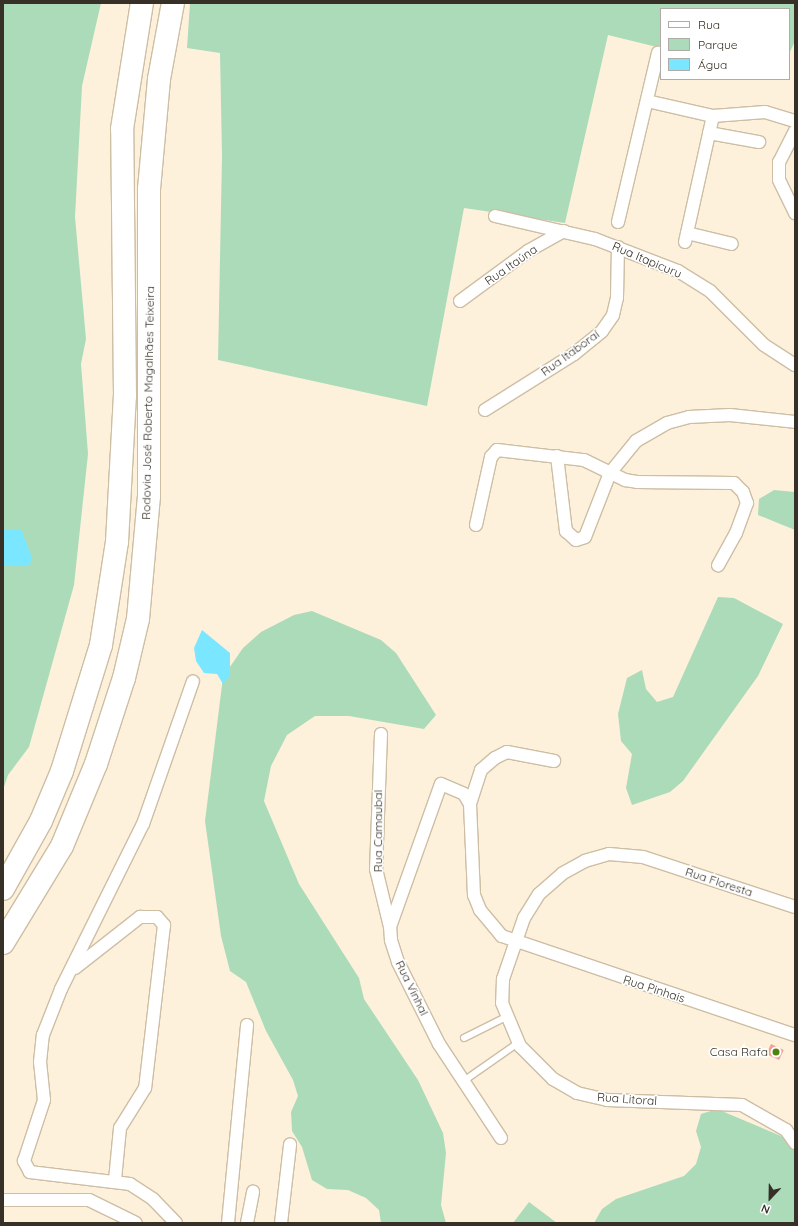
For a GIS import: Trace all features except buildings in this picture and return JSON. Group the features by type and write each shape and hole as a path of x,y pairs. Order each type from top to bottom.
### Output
{"highway":[{"name":"Rodovia José Roberto Magalhães Teixeira","path":"3,889 41,821 62,770 102,637 117,542 124,396 122,129 142,3"},
{"name":"Rodovia José Roberto Magalhães Teixeira","path":"3,943 62,846 96,764 124,678 138,619 149,496 149,189 159,79 173,3"}],"street":[{"path":"618,222 658,53"},
{"path":"647,101 713,116 765,112 795,121"},
{"path":"713,116 686,238 732,244"},
{"path":"795,132 780,162 779,180 795,212"},
{"path":"710,133 759,142"},
{"name":"Rua Itapicuru","path":"494,216 564,231 618,247 678,271 710,291 764,345 795,365"},
{"name":"Rua Itaúna","path":"460,301 528,251 564,231"},
{"name":"Rua Itaboraí","path":"485,410 574,354 602,331 613,315 617,298 618,247"},
{"path":"557,456 566,531 576,540 584,537 610,473 636,441 667,423 689,417 730,415 795,422"},
{"path":"476,525 491,457 497,450 584,460 610,473 637,482 734,483 743,492 747,503 736,533 718,565"},
{"path":"176,1223 153,1198 130,1184 115,1180 30,1172 25,1167 24,1161 44,1100 40,1062 43,1035 71,970 143,824 193,681"},
{"name":"Rua Camaubal","path":"382,734 376,869 390,927"},
{"path":"513,942 491,926 474,895 470,804 481,770 495,758 508,752 554,761"},
{"path":"390,927 438,787 445,784 464,794 470,804"},
{"name":"Rua Floresta","path":"513,942 539,894 562,874 585,861 609,854 643,857 795,908"},
{"path":"71,970 140,917 157,917 164,925 145,1088 120,1128 115,1180"},
{"name":"Rua Vinhal","path":"390,927 398,962 439,1044 465,1080 501,1138"},
{"name":"Rua Litoral","path":"513,942 503,979 502,1003 518,1043 553,1079 576,1093 607,1100 742,1105 782,1126 795,1143"},
{"name":"Rua Pinhais","path":"513,942 795,1035"},
{"path":"228,1223 246,1025"},
{"path":"281,1223 290,1145"},
{"path":"247,1223 253,1192"},
{"path":"3,1200 89,1200 136,1223"}],"lane":[{"path":"464,1038 506,1016"},
{"path":"465,1080 518,1043"}],"green space":[{"path":"3,3 101,3 82,86 75,217 86,339 81,364 88,454 74,585 29,747 8,775 3,790"},
{"path":"190,3 795,3 795,41 790,52 790,8 660,8 660,48 608,35 565,223 464,208 427,406 218,360 222,156 220,53 187,48"},
{"path":"774,490 795,492 795,530 758,515 759,499"},
{"path":"718,597 734,598 783,624 758,676 683,781 670,792 632,805 626,788 632,754 621,741 618,714 627,678 642,670 646,689 657,702 673,697"},
{"path":"312,611 381,640 396,653 436,715 424,729 349,716 315,716 287,735 271,766 264,801 299,884 359,978 364,999 418,1080 443,1133 446,1153 441,1205 446,1223 381,1223 379,1210 366,1198 348,1190 327,1189 312,1180 302,1147 292,1131 291,1112 298,1096 293,1080 266,1031 246,982 230,971 221,936 205,821 223,677 243,648 261,632 294,615"},
{"path":"717,1109 781,1136 795,1149 795,1223 594,1223 602,1209 616,1199 684,1176 696,1164 701,1147 696,1131 701,1114"},
{"path":"529,1202 557,1223 513,1223"}],"water":[{"path":"21,529 32,558 29,566 3,566 3,530"},
{"path":"202,630 230,653 230,676 223,684 217,674 204,673 196,661 194,648"}],"place":[{"name":"Casa Rafa","path":"776,1052"}]}
